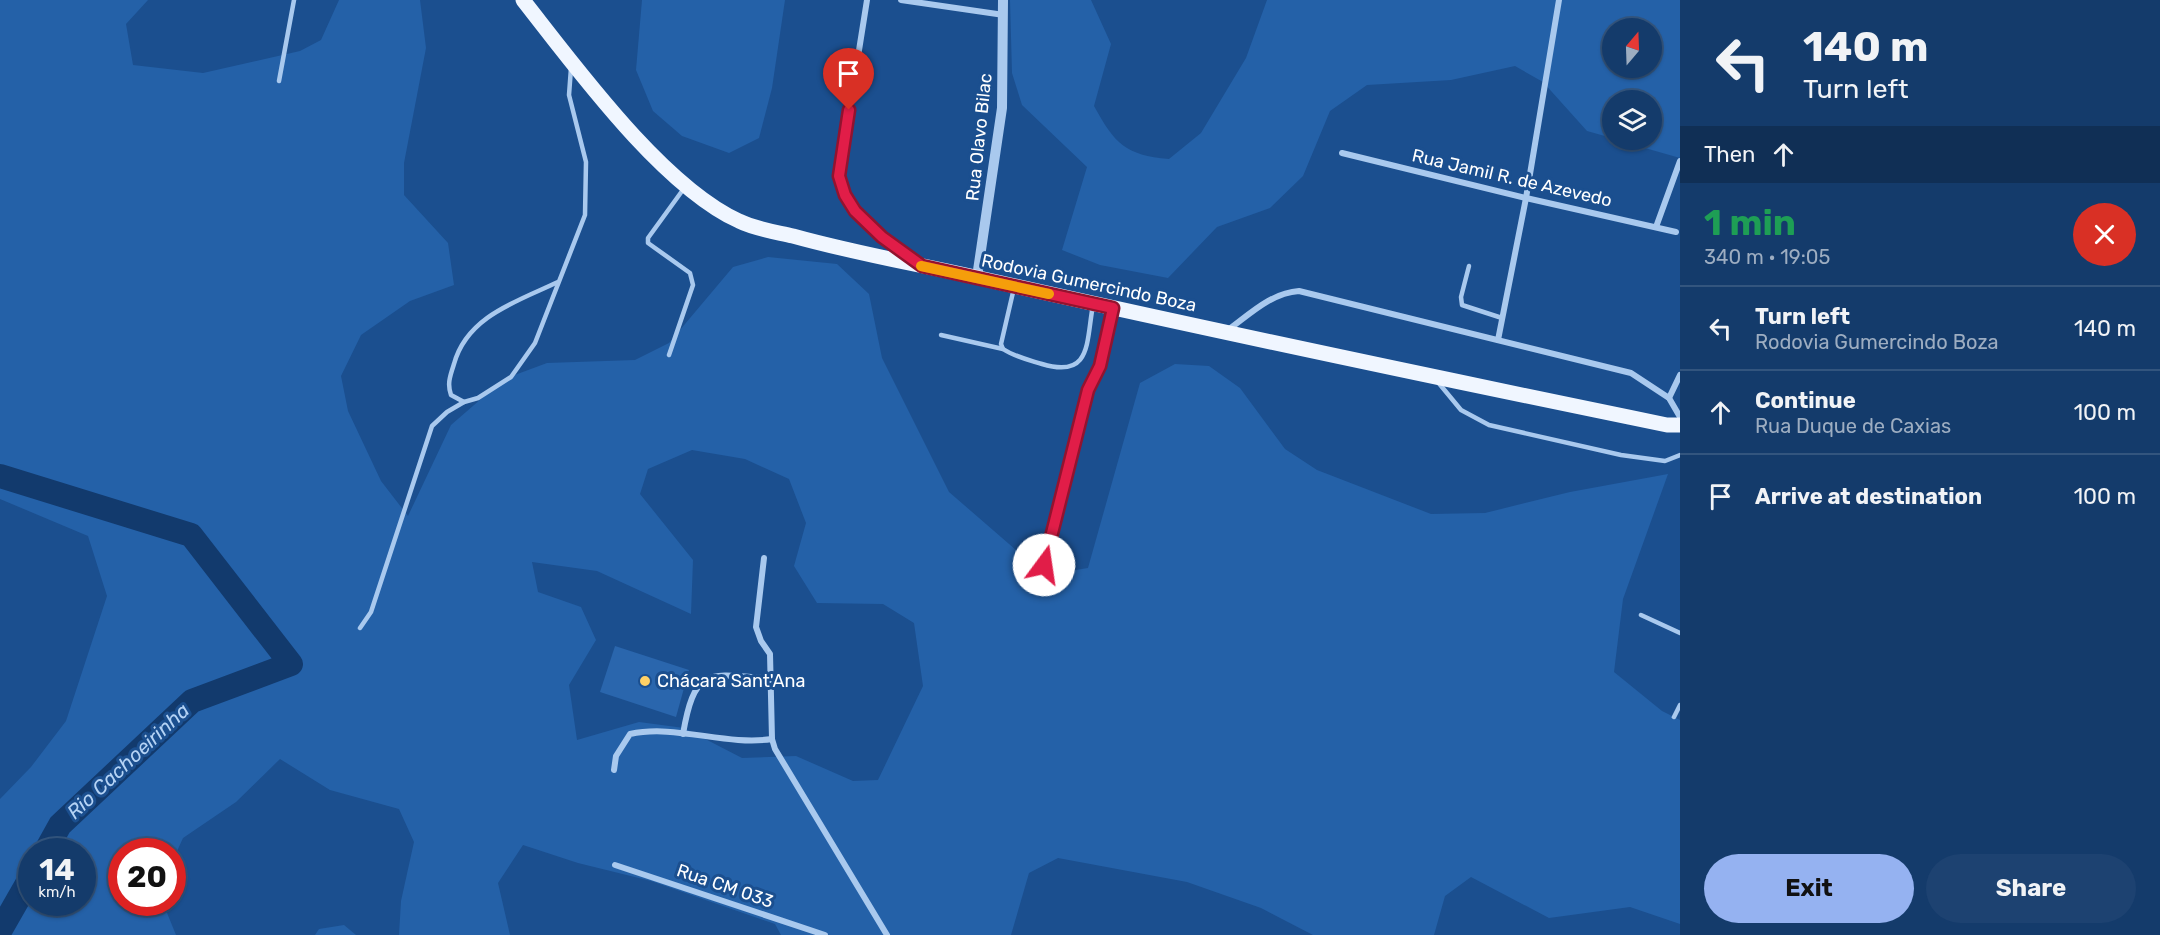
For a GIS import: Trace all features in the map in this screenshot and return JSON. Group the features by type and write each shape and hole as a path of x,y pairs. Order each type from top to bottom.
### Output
{"main road":[{"name":"Rodovia Gumercindo Boza","path":"523,0 572,62 648,150 687,185 739,221 847,251 977,277 1093,305 1434,377 1677,424"}],"street":[{"path":"867,0 839,176 845,195 855,211 882,237 922,266"},
{"path":"901,0 1004,15"},
{"name":"Rua Olavo Bilac","path":"977,277 1002,108 1003,0"},
{"path":"1498,340 1526,198 1559,0"},
{"name":"Rua Jamil R. de Azevedo","path":"1342,153 1676,232"},
{"path":"1656,227 1680,161"},
{"path":"1225,333 1272,298 1284,292 1299,291 1630,374 1668,398 1677,424"},
{"path":"1668,398 1680,375"},
{"path":"764,558 756,627 760,640 770,654 772,739 775,749 887,935"},
{"path":"683,734 691,694 698,683 720,675 772,679"},
{"path":"614,770 616,756 630,734 648,730 717,738 772,739"},
{"name":"Rua CM 033","path":"615,865 825,935"}],"lane":[{"path":"279,81 294,0"},
{"path":"360,628 371,612 432,426 447,412 464,402 478,398 511,377 535,343 585,215 586,162 569,95 572,62"},
{"path":"669,355 693,285 692,279 690,273 648,243 648,238 687,185"},
{"path":"1469,266 1461,297 1462,305 1502,318"},
{"path":"464,402 451,395 448,386 462,340 488,316 559,281"},
{"path":"1003,349 1000,344 1015,286"},
{"path":"941,335 1003,349 1046,365 1068,369 1077,364 1084,352 1093,305"},
{"path":"1044,565 1088,390 1100,366 1113,308"},
{"path":"1434,377 1461,410 1489,425 1621,455 1665,462 1680,455"},
{"path":"1641,615 1680,633"},
{"path":"1674,717 1680,705"}],"shaded area":[{"path":"0,0 148,0 126,24 133,65 203,73 300,51 321,40 339,0 420,0 426,48 404,163 404,195 448,243 454,285 410,301 361,335 341,376 348,411 381,481 408,516 451,425 504,379 547,363 635,360 669,343 733,267 768,257 837,264 869,294 882,358 949,492 1045,575 1088,568 1140,383 1175,364 1209,366 1240,388 1285,449 1317,470 1431,514 1485,513 1570,492 1668,474 1623,599 1614,672 1662,711 1680,720 1680,924 1630,907 1549,918 1471,877 1445,896 1434,935 1313,935 1261,908 1187,882 1058,858 1029,873 1011,935 781,935 775,924 651,881 578,863 523,845 498,883 510,935 399,935 401,901 414,842 399,809 330,790 280,759 236,802 183,838 108,838 108,916 168,916 176,935 0,935 0,799 31,767 66,721 107,596 88,536 0,499","holes":["692,450 745,459 789,479 806,523 794,566 817,603 883,604 914,623 923,686 878,780 853,781 796,756 742,758 684,728 639,722 577,740 569,685 596,640 581,607 538,592 532,562 597,571 691,614 693,560 640,494 648,469"]},
{"path":"642,0 785,0 772,88 759,138 729,153 682,136 653,111 636,70"},
{"path":"1010,0 1091,0 1111,44 1094,106 1108,130 1123,145 1142,154 1169,159 1201,133 1246,58 1267,0 1680,0 1680,158 1652,150 1662,150 1662,90 1602,90 1602,135 1587,131 1543,82 1515,66 1451,80 1367,85 1330,111 1303,176 1270,208 1217,227 1168,278 1100,265 1062,250 1087,167 1022,105 1012,73"},
{"path":"344,925 356,935 315,935 319,929"}],"building":[{"name":"Chácara Sant'Ana","path":"615,646 689,670 676,717 600,692"}],"waterway":[{"name":"Rio Cachoeirinha","path":"0,476 191,535 291,664 192,701 60,825 53,838"},
{"name":"Rio Cachoeirinha","path":"0,931 18,900"}],"slow traffic":[{"path":"921,266 1049,294"}],"place":[{"name":"Chácara Sant'Ana","path":"645,681"}],"route":[{"path":"849,110 839,176 845,195 855,211 882,237 922,266 1113,308 1100,366 1088,390 1044,565"}]}
